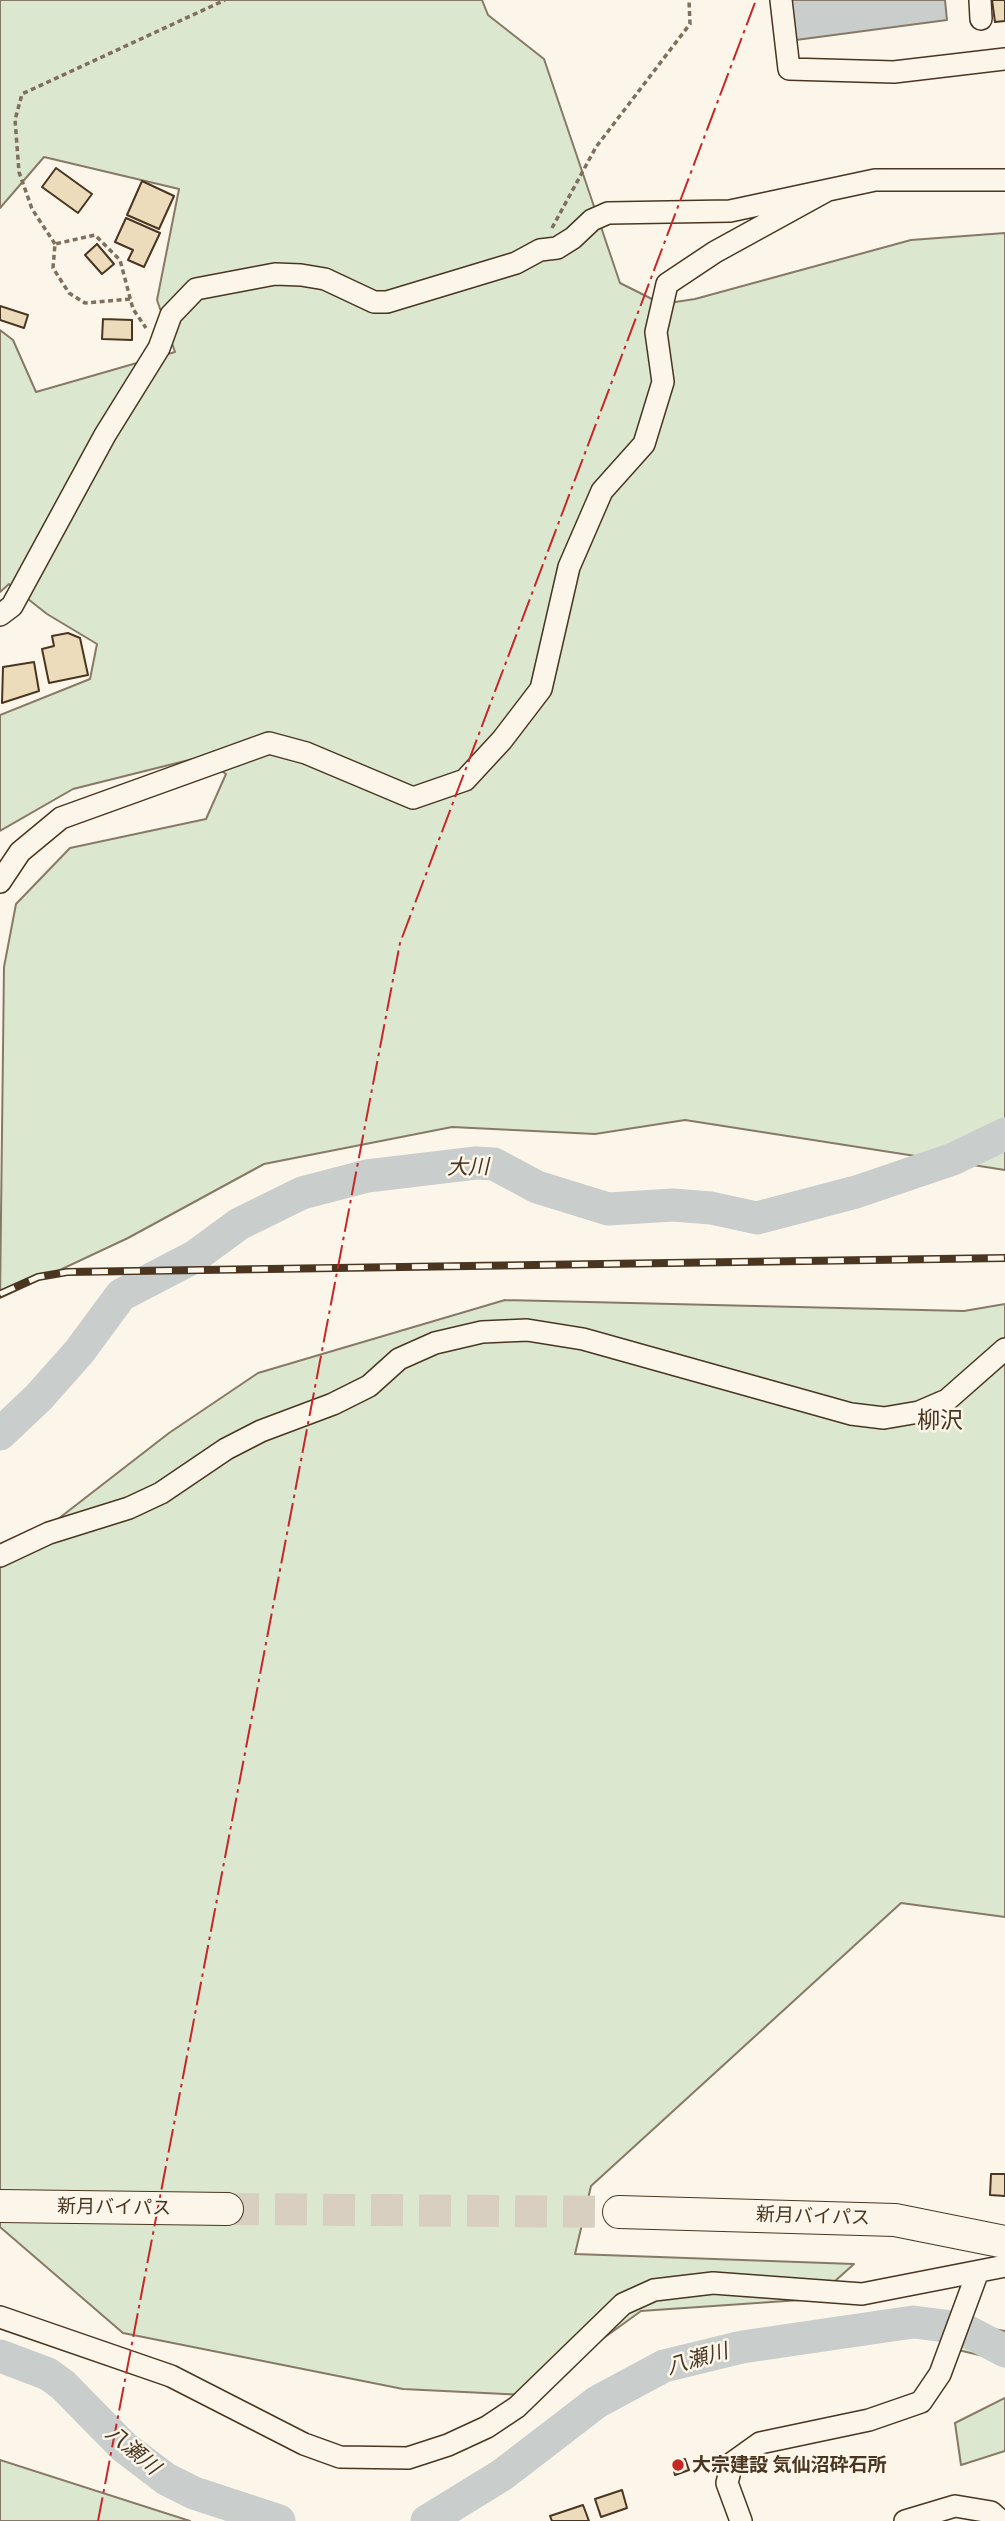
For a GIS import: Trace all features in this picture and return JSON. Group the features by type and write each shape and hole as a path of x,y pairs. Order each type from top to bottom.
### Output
{"highway":[{"name":"新月バイパス","path":"0,2206 227,2209"},
{"name":"新月バイパス","path":"619,2211 895,2220 1005,2242"}],"street":[{"path":"781,0 789,69 894,72 1005,59"},
{"path":"0,615 12,606 105,435 159,348 171,315 196,289 275,274 301,275 325,279 374,302 387,302 516,263 540,250 557,248 573,239 592,220 608,213 730,211 875,180 1005,180"},
{"path":"0,882 20,852 61,818 269,743 306,753 413,799 465,780 502,740 541,689 569,567 602,491 644,444 663,382 656,332 667,284 716,252 826,191"},
{"path":"0,1556 48,1532 129,1508 161,1493 226,1449 261,1431 333,1404 369,1387 399,1359 435,1343 482,1332 527,1331 583,1339 851,1414 884,1418 919,1412 947,1400 1005,1349"},
{"path":"0,2317 171,2376 304,2444 341,2457 408,2458 449,2445 487,2427 517,2407 623,2304 654,2290 713,2283 862,2294 943,2277 977,2274 1005,2266"},
{"path":"741,2521 727,2483 732,2463 760,2443 869,2420 921,2402 940,2374 977,2274"},
{"path":"905,2521 955,2506 991,2512 1001,2521"}],"path":[{"path":"130,299 85,303 69,293 53,268 55,244 32,209 19,172 15,120 22,94 225,0"},
{"path":"540,250 596,147 690,24 689,0"},
{"path":"55,244 94,235 120,260 133,309 159,348"}],"green space":[{"path":"0,0 482,0 488,15 544,59 620,283 662,304 695,299 911,240 1005,233 1005,1170 685,1120 595,1134 452,1127 264,1164 128,1238 0,1298 4,967 16,904 70,848 206,819 226,774 201,757 73,789 0,831 0,715 90,679 97,644 47,614 9,584 0,592 0,330 13,340 36,392 175,352 157,300 179,189 44,157 0,208"},
{"path":"505,1300 964,1311 1005,1304 1005,1917 901,1903 591,2186 575,2254 854,2264 815,2299 641,2311 525,2395 403,2389 123,2333 0,2227 0,1564 169,1433 258,1373"},
{"path":"977,2326 1005,2331 1005,2361 958,2350"},
{"path":"1005,2398 1005,2451 961,2465 955,2423"},
{"path":"0,2460 190,2521 0,2521"}],"shaded area":[{"path":"790,0 945,0 947,20 796,40"}],"building":[{"path":"992,0 1005,0 1005,21 995,22"},
{"path":"56,168 92,194 78,213 42,187"},
{"path":"142,181 174,196 159,229 127,215"},
{"path":"126,218 160,233 144,267 128,260 133,250 115,242"},
{"path":"97,244 114,264 102,274 85,255"},
{"path":"0,306 28,315 24,328 0,320"},
{"path":"103,319 132,320 132,340 102,339"},
{"path":"68,633 80,638 88,675 49,683 42,649 54,646 52,636"},
{"path":"34,662 39,691 2,703 3,667"},
{"path":"991,2174 1005,2174 1005,2196 990,2195"},
{"path":"685,2459 689,2470 675,2475 672,2464"},
{"path":"622,2490 627,2508 601,2517 595,2499"},
{"path":"583,2505 589,2521 552,2521 550,2516"}],"waterway":[{"name":"大川","path":"0,1434 39,1397 79,1352 121,1295 194,1257 239,1224 302,1193 367,1176 476,1163 494,1164 537,1187 608,1209 673,1205 711,1208 757,1218 856,1192 953,1159 1005,1134"},
{"name":"八瀬川","path":"427,2521 502,2475 597,2402 664,2366 742,2347 913,2322 961,2328 1005,2351"},
{"name":"八瀬川","path":"0,2356 48,2374 63,2385 124,2447 166,2479 194,2493 279,2521"}],"tunnel":[{"path":"227,2209 619,2212"}],"railway":[{"path":"0,1294 38,1277 67,1272 1005,1258"}],"power":[{"path":"98,2521 400,943 756,0"}],"place":[{"name":"大宗建設 気仙沼砕石所","path":"678,2465"}],"district":[{"name":"柳沢","path":"940,1420"}]}
